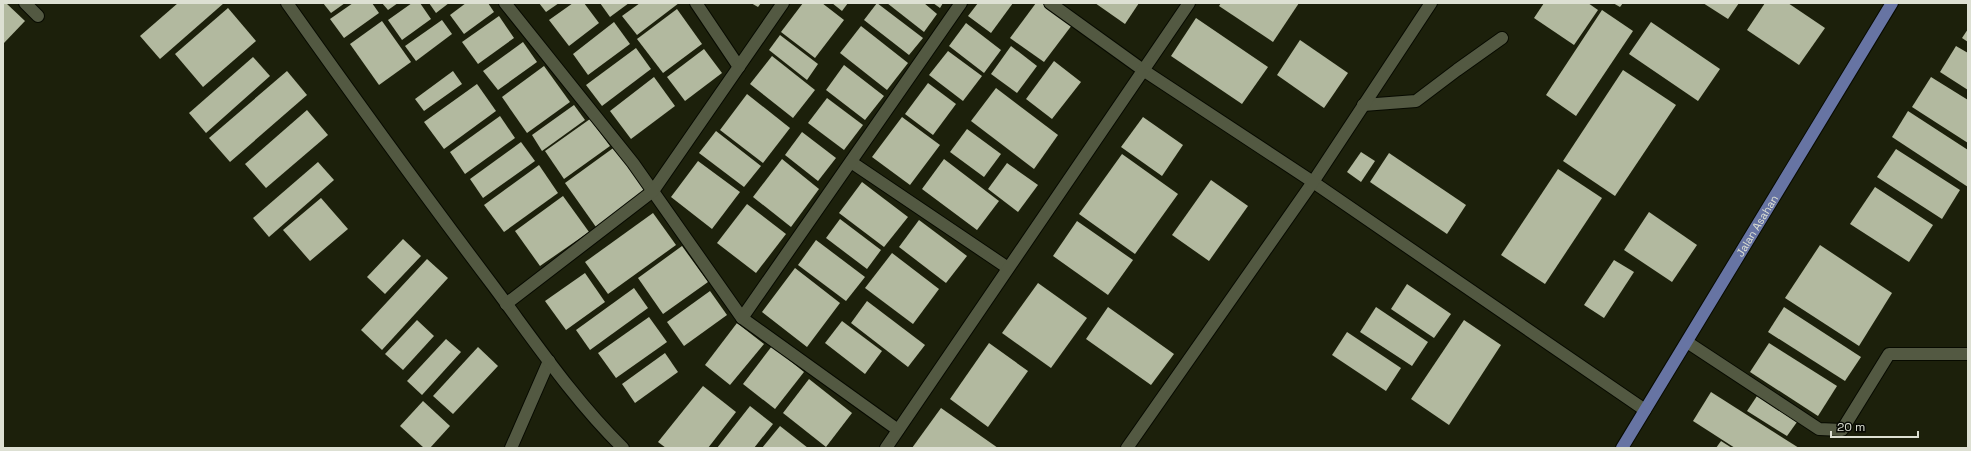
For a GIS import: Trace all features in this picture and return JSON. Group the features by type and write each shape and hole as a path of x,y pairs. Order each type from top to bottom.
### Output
{"main road":[{"name":"Jalan Asahan","path":"1622,448 1892,3"}],"street":[{"path":"25,3 38,16"},
{"path":"287,3 404,168 549,361 602,428 623,448"},
{"path":"505,3 633,163 742,318 898,430"},
{"path":"696,3 739,67"},
{"path":"506,304 653,191 783,3"},
{"path":"742,318 961,3"},
{"path":"1050,3 1143,70 1313,182 1645,410"},
{"path":"886,448 1188,3"},
{"path":"1127,448 1313,182 1430,3"},
{"path":"1363,105 1416,101 1502,38"},
{"path":"851,162 1008,268"},
{"path":"1687,342 1819,429 1842,430 1889,354 1968,354"},
{"path":"511,448 549,361"}],"building":[{"path":"3,3 6,3 25,21 3,44"},
{"path":"178,3 224,3 160,59 140,36"},
{"path":"323,3 345,3 331,13"},
{"path":"353,3 372,3 379,13 344,38 330,19"},
{"path":"382,3 398,3 388,10"},
{"path":"412,3 420,3 431,19 402,40 388,20"},
{"path":"429,3 449,3 436,13"},
{"path":"466,3 488,3 494,12 464,34 450,15"},
{"path":"539,3 559,3 546,12"},
{"path":"573,3 584,3 599,23 569,46 549,20"},
{"path":"600,3 629,3 610,17"},
{"path":"640,3 679,3 637,35 622,16"},
{"path":"751,3 761,3 758,7"},
{"path":"803,3 822,3 844,20 815,58 781,32"},
{"path":"832,3 848,3 842,11"},
{"path":"877,3 923,38 909,55 864,20"},
{"path":"887,3 924,3 937,14 924,32"},
{"path":"933,3 943,3 940,8"},
{"path":"978,3 1013,3 991,33 968,16"},
{"path":"1036,3 1042,3 1072,25 1044,62 1010,38"},
{"path":"1095,3 1139,3 1125,24"},
{"path":"1221,3 1299,3 1273,42 1219,6"},
{"path":"1544,3 1588,3 1598,10 1574,45 1534,18"},
{"path":"1613,3 1623,3 1620,7"},
{"path":"1703,3 1739,3 1728,19"},
{"path":"1765,3 1788,3 1825,28 1799,65 1747,30"},
{"path":"228,8 256,41 203,87 175,54"},
{"path":"677,9 702,44 663,73 637,39"},
{"path":"1602,10 1633,31 1576,116 1546,95"},
{"path":"499,16 514,38 478,64 462,42"},
{"path":"1196,18 1268,67 1242,104 1171,56"},
{"path":"442,20 452,34 416,61 405,46"},
{"path":"382,21 411,62 379,85 350,44"},
{"path":"614,22 630,44 588,75 573,54"},
{"path":"1651,22 1720,69 1698,101 1629,54"},
{"path":"966,23 1001,50 984,73 949,46"},
{"path":"861,26 908,63 887,90 840,53"},
{"path":"1968,29 1968,42 1962,38"},
{"path":"780,35 818,64 807,80 769,50"},
{"path":"1300,40 1348,73 1324,108 1277,75"},
{"path":"523,42 537,62 498,90 483,71"},
{"path":"1011,46 1037,66 1017,93 991,74"},
{"path":"1956,46 1968,53 1968,90 1940,72"},
{"path":"636,48 651,69 602,106 586,85"},
{"path":"704,49 722,73 685,101 667,77"},
{"path":"948,51 982,76 963,101 929,75"},
{"path":"772,56 815,90 793,118 750,84"},
{"path":"253,57 270,76 206,133 189,113"},
{"path":"1054,61 1081,82 1052,119 1026,99"},
{"path":"844,65 884,96 865,120 826,90"},
{"path":"544,66 570,102 527,133 502,97"},
{"path":"1623,70 1676,105 1615,196 1563,161"},
{"path":"287,71 307,95 230,162 209,138"},
{"path":"453,71 462,84 424,111 415,99"},
{"path":"654,77 675,106 631,139 610,111"},
{"path":"1931,77 1968,100 1968,143 1912,107"},
{"path":"928,83 956,104 933,135 905,114"},
{"path":"477,84 496,111 444,149 424,122"},
{"path":"996,88 1058,135 1034,169 971,121"},
{"path":"747,94 790,128 763,163 720,130"},
{"path":"827,98 863,125 844,150 808,123"},
{"path":"574,105 585,120 542,151 532,135"},
{"path":"307,110 328,135 266,188 245,164"},
{"path":"1908,111 1968,150 1968,187 1892,137"},
{"path":"500,116 515,138 465,174 450,152"},
{"path":"902,117 940,145 910,185 872,157"},
{"path":"1143,117 1183,145 1162,176 1121,147"},
{"path":"590,119 610,146 564,179 545,151"},
{"path":"967,129 1001,154 984,177 950,152"},
{"path":"716,131 761,166 744,187 699,153"},
{"path":"802,132 836,158 818,181 785,155"},
{"path":"521,142 535,161 483,198 470,179"},
{"path":"616,146 647,190 596,227 565,183"},
{"path":"1896,149 1960,190 1942,219 1877,177"},
{"path":"1361,152 1375,161 1361,182 1347,172"},
{"path":"1389,153 1466,205 1447,234 1370,182"},
{"path":"1122,154 1178,194 1135,254 1079,214"},
{"path":"782,159 819,189 791,227 753,197"},
{"path":"944,159 999,201 977,230 922,189"},
{"path":"698,161 740,192 712,229 671,197"},
{"path":"318,162 334,180 269,237 253,218"},
{"path":"1007,163 1038,185 1018,212 988,189"},
{"path":"539,165 558,193 504,232 484,205"},
{"path":"1558,169 1602,198 1545,284 1501,255"},
{"path":"1211,180 1248,206 1209,261 1172,235"},
{"path":"862,182 908,217 884,247 839,213"},
{"path":"1875,187 1933,225 1909,262 1850,224"},
{"path":"563,196 589,232 540,266 515,231"},
{"path":"321,198 348,229 310,261 283,230"},
{"path":"747,204 786,234 756,273 717,243"},
{"path":"1649,212 1697,245 1672,282 1624,250"},
{"path":"653,213 676,245 608,294 585,262"},
{"path":"840,219 881,250 867,269 826,238"},
{"path":"919,220 967,256 946,283 899,247"},
{"path":"1077,221 1133,260 1108,295 1053,256"},
{"path":"403,239 421,256 385,294 367,277"},
{"path":"816,240 865,277 846,301 798,265"},
{"path":"1820,245 1892,293 1859,346 1785,298"},
{"path":"682,246 708,282 663,314 638,278"},
{"path":"892,253 939,289 913,324 865,288"},
{"path":"427,259 448,278 382,350 361,330"},
{"path":"1614,260 1634,272 1604,318 1584,305"},
{"path":"795,268 840,303 807,347 762,312"},
{"path":"585,273 605,302 566,330 545,301"},
{"path":"1038,283 1087,318 1051,368 1002,333"},
{"path":"1407,284 1451,314 1434,338 1391,309"},
{"path":"634,288 648,308 590,350 576,330"},
{"path":"710,291 727,315 684,346 667,322"},
{"path":"867,301 925,345 908,367 851,323"},
{"path":"1108,307 1174,354 1151,385 1086,339"},
{"path":"1376,307 1428,342 1412,366 1360,332"},
{"path":"1784,307 1861,357 1845,381 1768,332"},
{"path":"649,317 667,342 616,378 598,353"},
{"path":"417,320 434,336 403,370 385,354"},
{"path":"1464,320 1501,345 1449,425 1411,399"},
{"path":"842,321 882,351 865,374 825,343"},
{"path":"737,323 764,344 730,385 705,365"},
{"path":"1347,332 1401,368 1386,391 1332,355"},
{"path":"446,339 461,352 422,395 407,381"},
{"path":"989,343 1028,371 988,427 950,399"},
{"path":"1769,343 1837,386 1818,416 1750,372"},
{"path":"772,346 804,372 775,409 743,384"},
{"path":"478,347 498,366 453,414 433,396"},
{"path":"665,353 678,372 635,403 622,384"},
{"path":"809,379 852,413 826,447 783,413"},
{"path":"703,386 736,412 708,448 666,448 658,442"},
{"path":"1711,392 1799,448 1735,448 1693,421"},
{"path":"1757,396 1797,422 1787,436 1747,411"},
{"path":"423,401 450,426 430,448 424,448 400,426"},
{"path":"750,406 773,424 754,448 717,448"},
{"path":"941,408 998,448 912,448"},
{"path":"780,426 808,448 762,448"},
{"path":"1721,441 1732,448 1716,448"}]}
